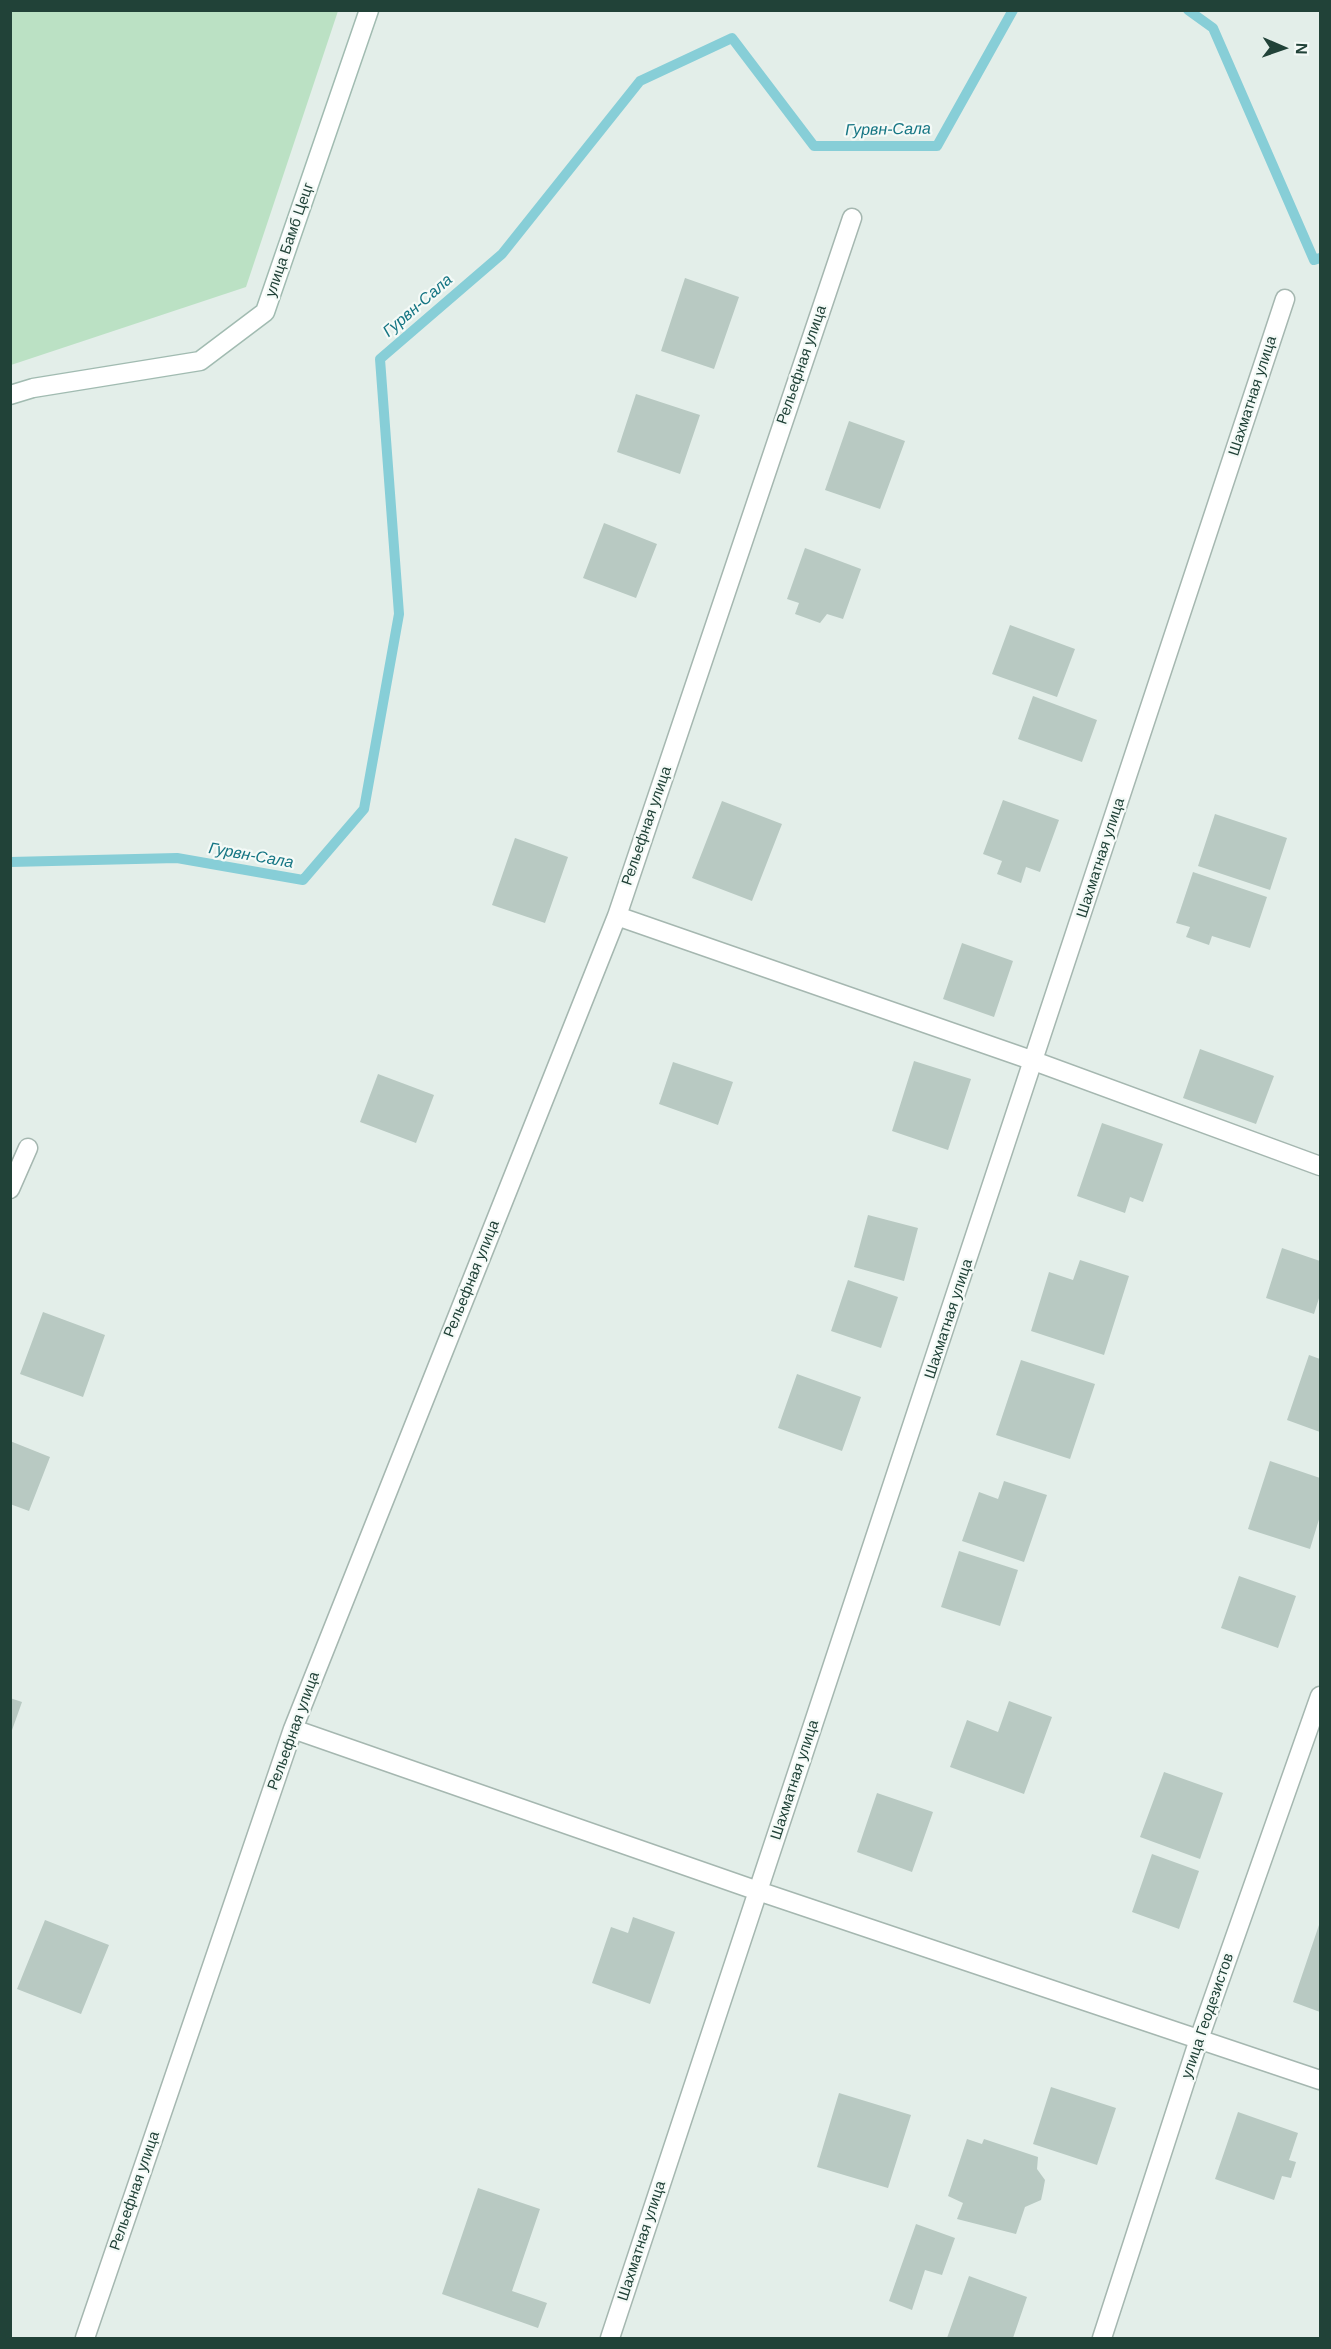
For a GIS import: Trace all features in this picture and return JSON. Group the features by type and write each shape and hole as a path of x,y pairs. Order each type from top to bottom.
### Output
{"street":[{"name":"улица Бамб Цецг","path":"10,395 33,388 200,361 265,312 369,10"},
{"name":"Рельефная улица","path":"85,2338 293,1729 617,916 852,218"},
{"name":"Шахматная улица","path":"610,2338 1285,298"},
{"path":"617,916 1034,1061 1320,1166"},
{"path":"10,1189 27,1148"},
{"name":"улица Геодезистов","path":"1102,2338 1199,2039 1320,1696"},
{"path":"293,1729 758,1891 1320,2080"}],"green space":[{"path":"10,11 338,11 246,287 11,365"}],"building":[{"path":"685,278 739,297 714,369 661,351"},
{"path":"636,394 700,415 680,474 617,452"},
{"path":"849,421 905,441 880,509 825,490"},
{"path":"604,523 657,544 636,598 583,578"},
{"path":"805,548 861,569 843,619 827,614 820,623 795,614 799,603 787,599"},
{"path":"1010,625 1075,649 1057,697 992,674"},
{"path":"1033,696 1097,720 1082,762 1018,739"},
{"path":"1003,800 1059,820 1040,872 1026,867 1021,883 997,874 1002,861 983,854"},
{"path":"722,801 782,824 752,901 692,878"},
{"path":"1215,814 1287,838 1270,890 1198,866"},
{"path":"515,838 568,857 545,923 492,905"},
{"path":"1193,872 1267,897 1250,948 1212,936 1209,945 1186,937 1190,927 1176,923"},
{"path":"962,943 1013,961 994,1017 943,999"},
{"path":"1200,1049 1274,1076 1256,1124 1183,1098"},
{"path":"914,1061 971,1079 948,1150 892,1131"},
{"path":"673,1062 733,1082 718,1125 659,1104"},
{"path":"378,1074 434,1095 416,1143 360,1122"},
{"path":"1102,1123 1163,1144 1143,1202 1130,1197 1125,1213 1077,1196"},
{"path":"868,1215 918,1228 904,1281 854,1267"},
{"path":"1282,1248 1320,1261 1320,1295 1314,1314 1266,1298"},
{"path":"1080,1260 1129,1276 1104,1355 1031,1331 1049,1272 1073,1280"},
{"path":"848,1280 898,1297 881,1348 831,1331"},
{"path":"43,1312 105,1335 83,1397 20,1374"},
{"path":"1309,1355 1320,1359 1320,1432 1287,1420"},
{"path":"1021,1360 1095,1384 1070,1459 996,1435"},
{"path":"797,1374 861,1397 842,1451 778,1428"},
{"path":"10,1441 50,1457 29,1511 10,1504"},
{"path":"1270,1461 1320,1478 1320,1516 1310,1549 1248,1529"},
{"path":"1004,1481 1047,1495 1024,1562 962,1541 979,1492 998,1499"},
{"path":"959,1551 1018,1570 1000,1626 941,1607"},
{"path":"1239,1576 1296,1596 1278,1648 1221,1628"},
{"path":"10,1698 22,1702 11,1733 10,1733"},
{"path":"1009,1701 1052,1717 1024,1794 950,1767 967,1720 998,1732"},
{"path":"1164,1772 1223,1793 1200,1859 1140,1837"},
{"path":"877,1793 933,1812 912,1872 857,1852"},
{"path":"1152,1854 1199,1871 1179,1929 1132,1912"},
{"path":"633,1917 675,1932 650,2004 592,1983 611,1927 628,1933"},
{"path":"45,1920 109,1945 81,2014 17,1989"},
{"path":"1320,1922 1320,2012 1293,2002"},
{"path":"1051,2087 1116,2108 1097,2165 1033,2144"},
{"path":"839,2093 911,2115 888,2188 817,2167"},
{"path":"1238,2112 1298,2133 1289,2160 1296,2162 1291,2178 1282,2176 1274,2200 1215,2179"},
{"path":"967,2139 982,2144 984,2139 1038,2157 1037,2169 1045,2180 1041,2200 1025,2207 1016,2234 957,2219 963,2203 948,2196"},
{"path":"478,2188 540,2209 512,2291 547,2303 538,2328 442,2294"},
{"path":"916,2224 955,2238 942,2275 925,2270 912,2310 889,2301"},
{"path":"969,2276 1027,2297 1013,2338 947,2338"}],"waterway":[{"name":"Гурвн-Сала","path":"10,862 177,858 303,880 364,809 399,614 380,359 502,254 640,81 732,38 814,146 937,146 1013,10"},
{"name":"Гурвн-Сала","path":"1188,10 1213,28 1314,260 1320,258"}]}
